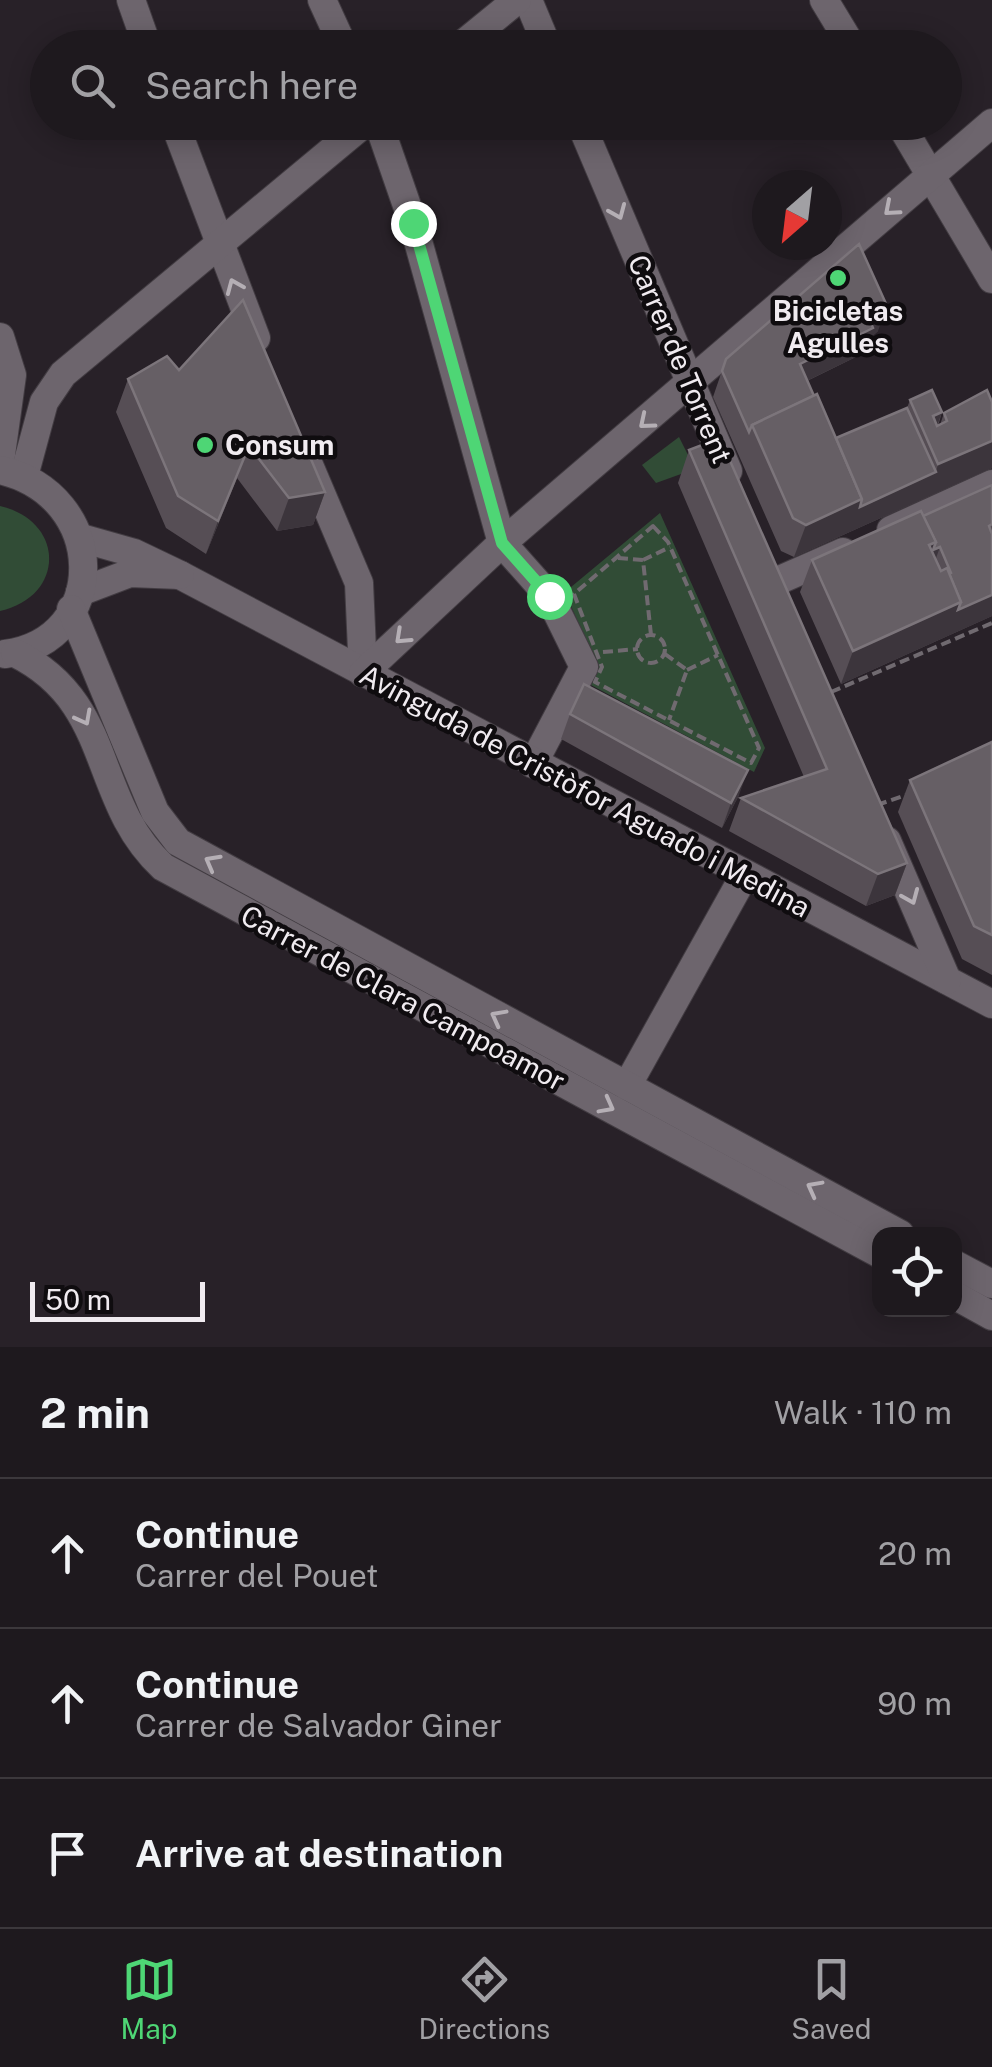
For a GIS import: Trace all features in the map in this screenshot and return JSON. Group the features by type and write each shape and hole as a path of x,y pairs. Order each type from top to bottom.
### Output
{"street":[{"path":"131,0 142,30"},
{"path":"322,0 336,30"},
{"path":"480,30 517,0"},
{"path":"528,0 540,30"},
{"path":"824,0 842,30"},
{"path":"363,673 502,543 992,122"},
{"path":"180,140 218,248 270,371"},
{"path":"8,469 63,374 345,140"},
{"path":"384,140 413,223 502,543 549,596 584,668 533,764"},
{"name":"Carrer de Torrent","path":"588,140 737,492"},
{"path":"909,140 992,278"},
{"path":"0,338 12,375 8,469"},
{"path":"300,442 359,583 363,673"},
{"path":"7,654 43,640 75,600 84,565 81,538 69,512 50,490 8,469"},
{"path":"789,614 772,573 992,484"},
{"name":"Avinguda de Cristòfor Aguado i Medina","path":"81,538 134,553 180,576 992,1004"},
{"name":"Avinguda de Cristòfor Aguado i Medina","path":"75,600 130,573 180,576"},
{"name":"Carrer de Clara Campoamor","path":"75,600 155,812 178,842 887,1227"},
{"name":"Carrer de Clara Campoamor","path":"7,654 53,674 68,691 86,719 128,824 164,868 872,1250"},
{"path":"872,806 947,980"},
{"path":"627,1086 744,876"},
{"path":"962,1268 992,1284"},
{"path":"962,1300 992,1316"}],"path":[{"path":"652,526 670,547 759,748 751,763 595,682 602,667 574,594 652,526"},
{"path":"616,558 644,560 670,547"},
{"path":"644,560 651,635"},
{"path":"822,696 992,622"},
{"path":"665,654 650,663 639,656 642,639 651,635 662,640 665,654 688,670"},
{"path":"594,652 638,649"},
{"path":"669,720 688,670 718,655"},
{"path":"872,806 907,794"}],"green space":[{"path":"679,437 695,469 656,483 642,465"},
{"path":"0,506 21,514 37,527 46,542 49,559 37,590 22,603 0,611"},
{"path":"660,513 765,748 754,772 589,684 591,652 565,592"}],"building":[{"path":"859,244 887,306 870,321 873,328 800,364 814,396 752,425 749,432 722,371 726,359"},
{"name":"Consum","path":"243,300 325,492 289,498 249,446 218,521 178,496 128,379 167,356 179,370"},
{"path":"932,390 942,412 933,416 937,426 947,421 944,413 987,390 992,402 992,441 938,464 910,400"},
{"path":"817,394 862,499 806,525 793,518 752,425"},
{"path":"907,408 936,472 860,507 862,499 836,438"},
{"path":"720,438 907,863 878,874 741,798 827,769 689,450"},
{"path":"992,485 992,595 958,610 961,602 951,573 940,547 933,550 936,542 923,516"},
{"path":"921,511 936,542 929,545 941,571 947,568 961,602 853,651 812,560"},
{"path":"584,684 748,770 731,803 570,714"},
{"path":"992,742 992,935 974,926 910,780"}],"place":[{"name":"Bicicletas Agulles","path":"838,278"},
{"name":"Consum","path":"205,445"}],"route":[{"path":"413,223 502,543 549,596"}]}
